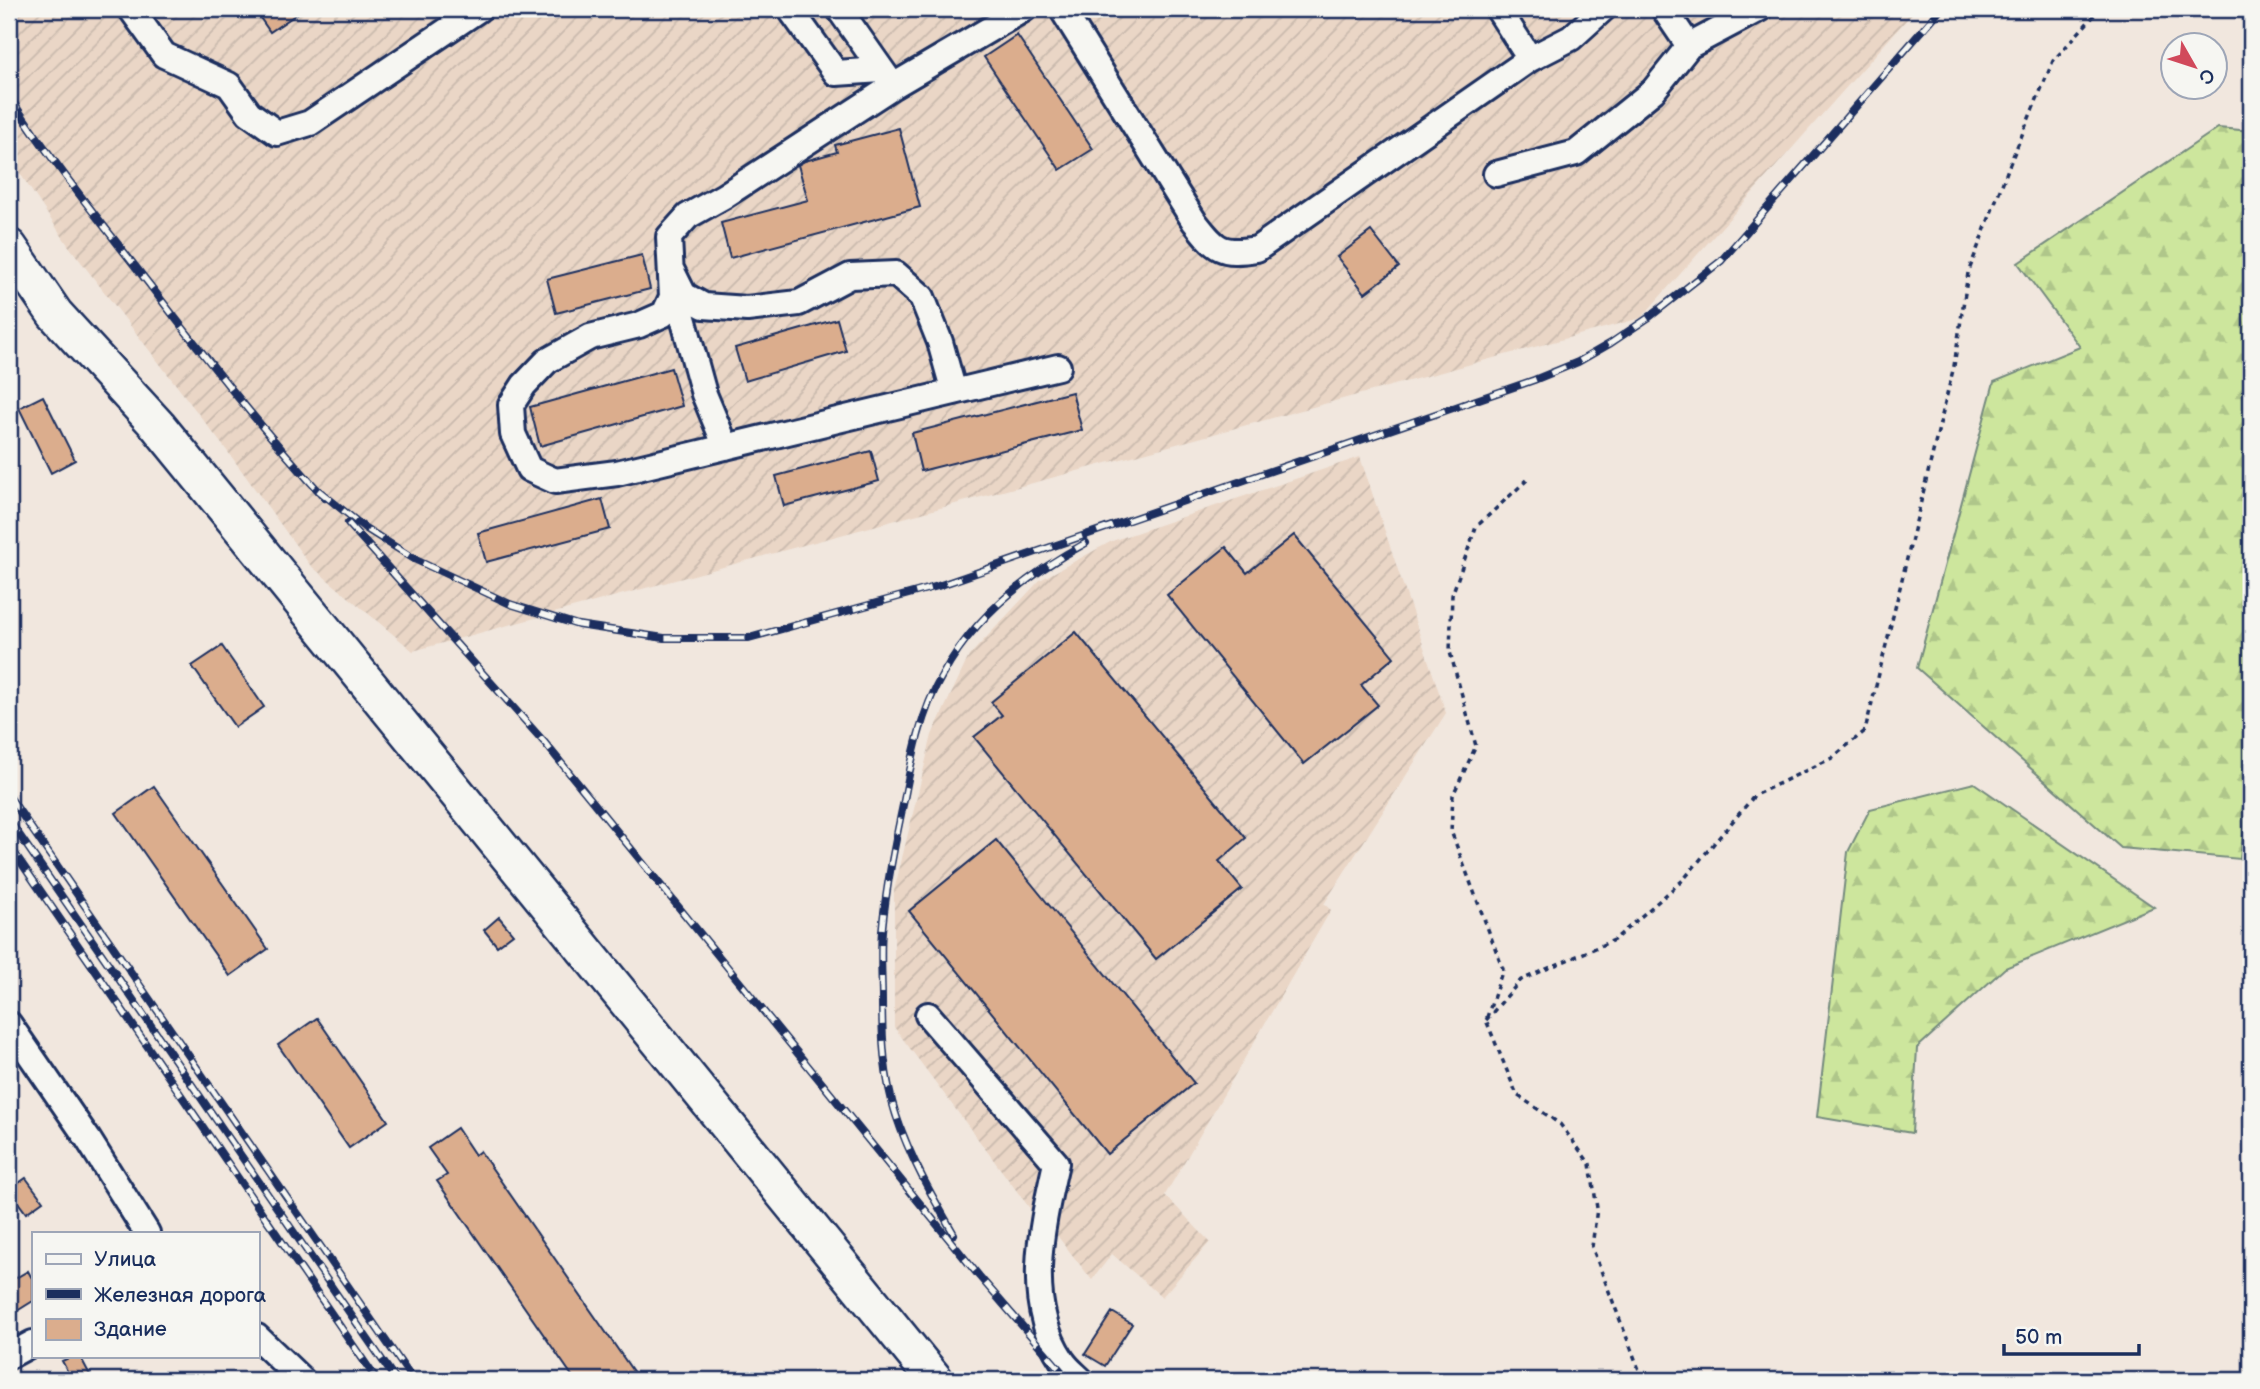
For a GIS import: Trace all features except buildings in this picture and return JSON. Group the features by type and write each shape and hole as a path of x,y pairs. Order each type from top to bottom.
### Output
{"highway":[{"path":"9,247 55,314 158,426 935,1380"}],"street":[{"path":"131,9 164,55 229,85 249,113 277,133 310,123 479,9"},
{"path":"790,9 836,73 887,78"},
{"path":"839,9 887,78"},
{"path":"1024,9 887,78 724,196 688,216 669,237 671,297 664,314 639,325 590,337 547,361 524,385 511,405 513,434 529,469 555,481 617,473 1058,367"},
{"path":"1062,9 1194,221 1209,240 1234,253 1257,249 1530,59 1571,38 1603,9"},
{"path":"1497,9 1530,59"},
{"path":"1664,9 1689,46"},
{"path":"1496,174 1576,153 1654,91 1689,46 1759,9"},
{"path":"670,267 684,295 704,306 747,309 799,303 850,276 896,274 922,298 940,342 954,392"},
{"path":"670,267 704,394 726,447"},
{"path":"928,1015 1056,1163 1044,1218 1039,1292 1052,1341 1063,1362 1081,1380"},
{"path":"9,1024 147,1232"},
{"path":"259,1339 302,1380"},
{"path":"9,1356 32,1344"}],"path":[{"path":"1486,1020 1521,980 1614,940 1683,880 1755,795 1832,758 1864,731 1954,366 1968,273 2053,61 2100,9"},
{"path":"1527,481 1476,527 1452,595 1450,652 1476,746 1452,795 1451,831 1503,969 1486,1020 1517,1095 1560,1124 1590,1164 1597,1208 1592,1247 1643,1380"}],"shaded area":[{"path":"9,9 1916,9 1641,318 413,651 310,565 231,456 68,245 9,157"},
{"path":"1360,457 1446,713 1324,904 1331,910 1165,1195 1210,1242 1162,1297 1112,1254 1092,1280 1044,1219 1040,1222 894,1027 894,891 932,735 969,656 1040,580 1112,541"}],"green space":[{"path":"2218,128 2251,131 2251,770 2240,859 2121,848 1917,668 1994,382 2080,347 2018,263"},
{"path":"1974,783 2154,907 2005,968 1917,1048 1912,1133 1817,1117 1848,852 1870,809"}],"railway":[{"path":"318,490 365,528 416,560 510,604 578,625 664,638 749,638 938,586 1534,380 1578,362 1648,318 1721,261 1941,9"},
{"path":"9,96 60,168 191,339 256,420 325,498"},
{"path":"348,523 545,743 979,1276 1069,1380"},
{"path":"954,1234 908,1146 896,1115 886,1073 882,1029 881,940 894,849 923,719 935,688 956,653 987,615 1005,598 1044,568 1086,543"},
{"path":"9,796 413,1380"},
{"path":"9,820 396,1380"},
{"path":"9,845 377,1380"}]}
